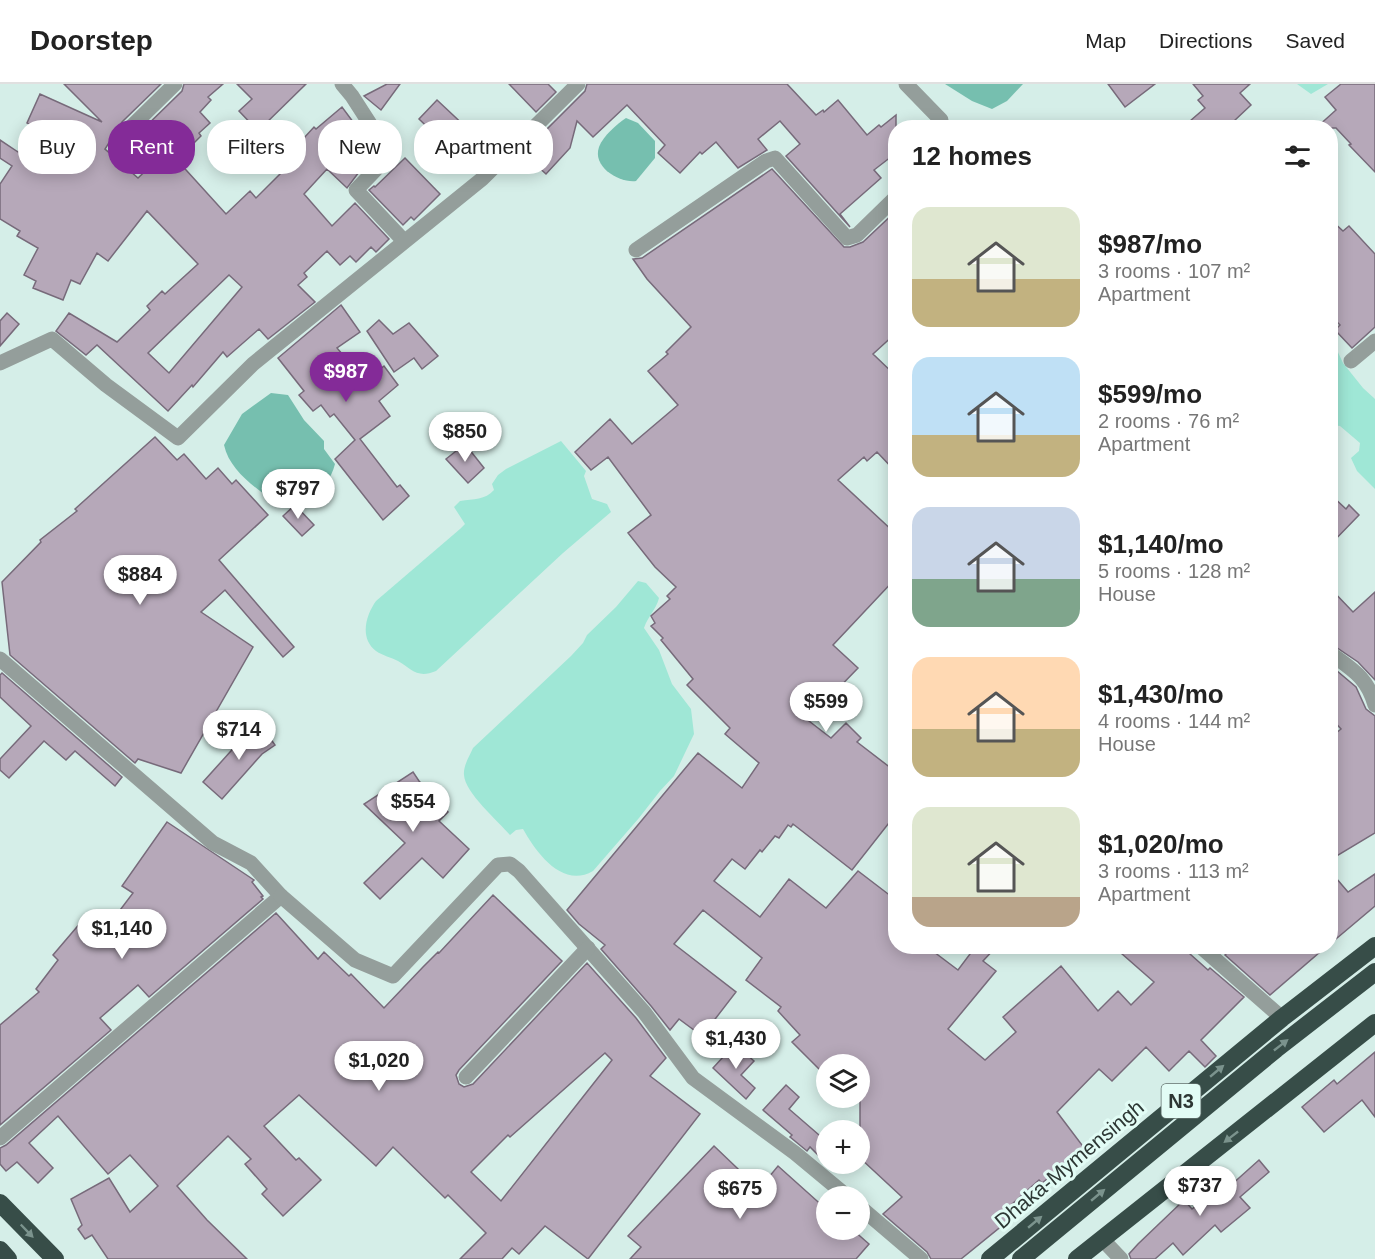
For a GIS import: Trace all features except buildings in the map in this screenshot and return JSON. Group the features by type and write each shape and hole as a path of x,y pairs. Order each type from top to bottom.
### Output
{"highway":[{"name":"Dhaka-Mymensingh","path":"990,1259 1282,1018 1375,946"},
{"path":"1021,1259 1276,1048 1375,972"},
{"path":"1077,1259 1375,1023"},
{"path":"0,1203 55,1259"},
{"path":"0,1250 8,1259"}],"street":[{"path":"138,120 175,84"},
{"path":"342,84 381,141 379,166 356,190 404,241"},
{"path":"0,363 52,339 106,385 178,438 253,364 482,179 578,84"},
{"path":"906,84 940,120"},
{"path":"636,250 766,161 775,158 847,238 857,235 888,205"},
{"path":"1351,361 1375,341"},
{"path":"0,659 213,843 252,863 281,896 355,960 393,976 498,865 510,864 519,871 644,1012 693,1078 795,1153 835,1186"},
{"path":"1338,659 1356,672 1370,688 1375,705"},
{"path":"0,1138 281,896"},
{"path":"466,1077 588,948"},
{"path":"1209,954 1282,1018"},
{"path":"870,1216 921,1259"},
{"path":"1102,1239 1121,1259"}],"shaded area":[{"path":"945,84 1023,84 1007,101 992,109 972,101"},
{"path":"1297,84 1328,84 1311,94"},
{"path":"626,118 638,123 655,141 655,158 636,181 615,176 608,172 599,161 599,147 604,139"},
{"path":"1338,352 1343,363 1375,399 1375,489 1357,471 1351,458 1359,451 1360,443 1338,426"},
{"path":"271,393 288,395 304,420 324,441 324,449 335,464 326,482 320,488 305,497 278,505 238,471 227,455 224,445 242,414"},
{"path":"561,441 586,471 584,476 592,499 607,504 611,512 563,553 436,671 419,673 376,651 367,640 366,633 367,620 372,607 376,601 465,524 454,507 460,501 487,496 494,490 492,484 498,475 506,469"},
{"path":"638,581 646,583 659,598 644,628 659,650 672,684 691,709 694,734 674,776 593,871 582,875 571,875 551,865 535,848 523,829 516,830 510,835 470,790 464,775 465,768 473,748 571,656 587,635 616,607"}]}
